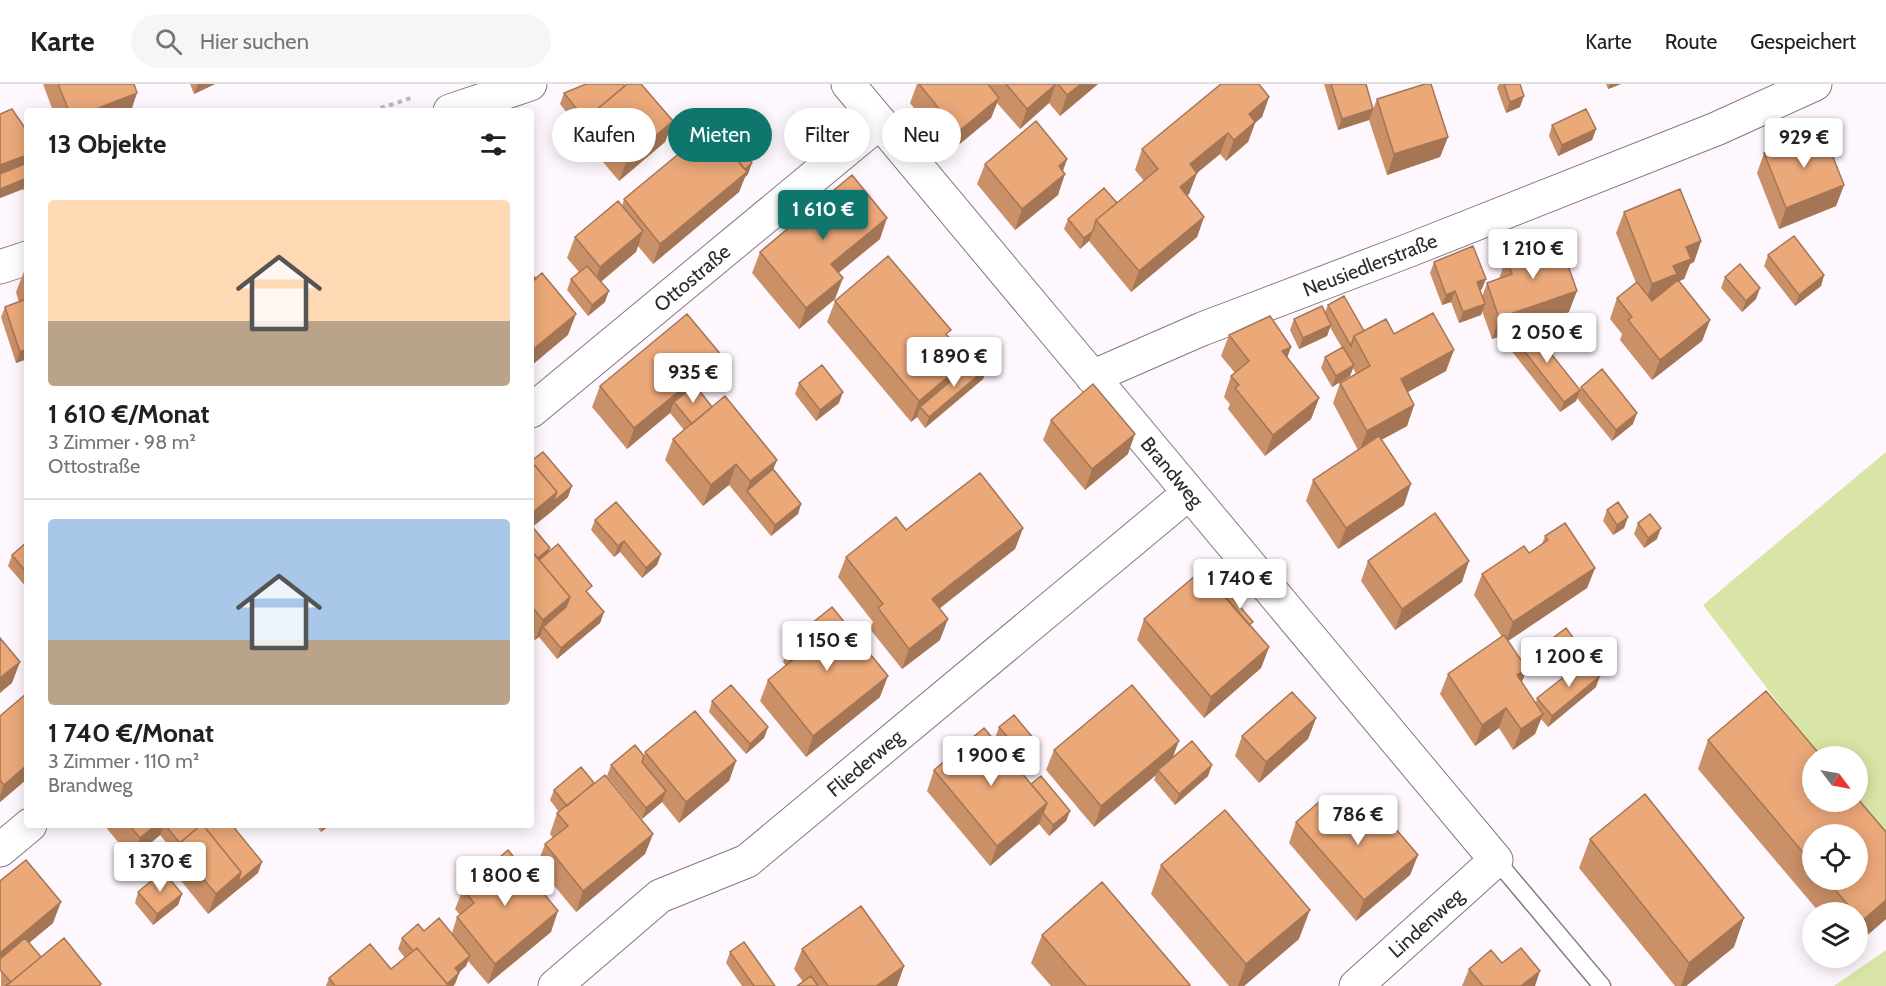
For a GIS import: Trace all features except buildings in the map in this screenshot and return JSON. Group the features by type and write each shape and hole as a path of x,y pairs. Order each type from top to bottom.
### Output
{"street":[{"path":"459,108 530,84"},
{"name":"Brandweg","path":"848,84 1496,860"},
{"name":"Neusiedlerstraße","path":"1092,376 1202,329 1716,129 1815,84"},
{"name":"Ottostraße","path":"534,409 880,122"},
{"path":"0,267 24,259"},
{"name":"Fliederweg","path":"555,986 660,896 747,861 1189,493"},
{"path":"0,850 26,828"},
{"name":"Lindenweg","path":"1356,986 1496,860"}],"lane":[{"path":"1496,860 1602,986"}],"green space":[{"path":"1886,452 1886,843 1865,812 1868,812 1868,746 1811,746 1703,605"},
{"path":"1886,950 1886,986 1834,986 1860,968 1868,968 1868,962"}]}
